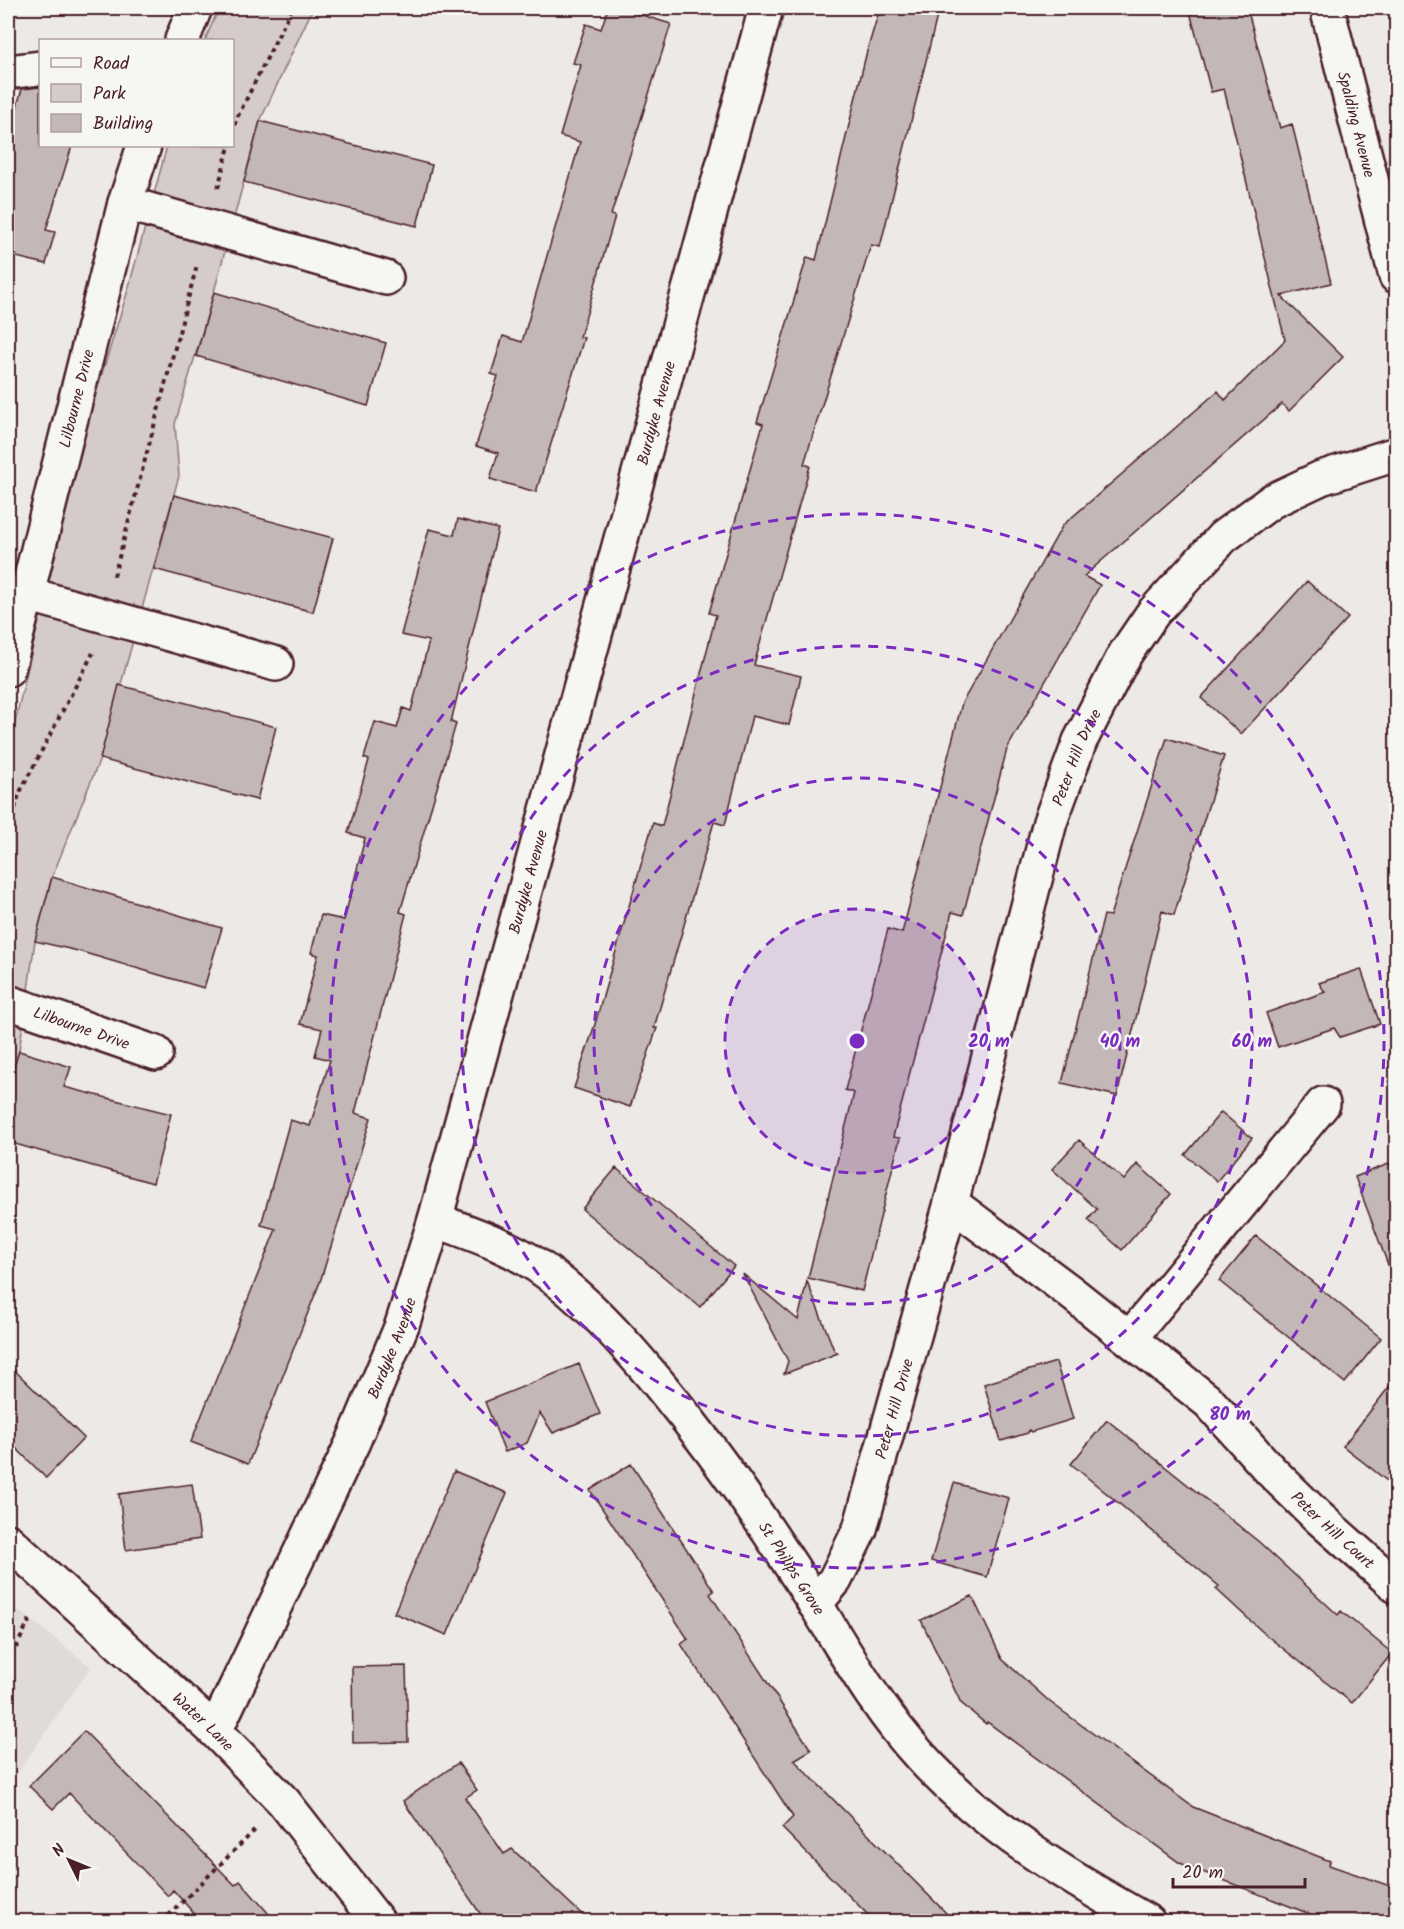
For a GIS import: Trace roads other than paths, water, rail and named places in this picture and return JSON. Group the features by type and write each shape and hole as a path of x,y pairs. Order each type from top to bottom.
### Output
{"street":[{"path":"182,39 195,8"},
{"name":"Burdyke Avenue","path":"215,1731 353,1442 402,1325 435,1220 766,8"},
{"name":"Spalding Avenue","path":"1327,8 1396,276"},
{"path":"8,72 39,68"},
{"name":"Lilbourne Drive","path":"8,669 125,203 144,147"},
{"path":"125,203 386,278"},
{"name":"Peter Hill Drive","path":"815,1604 835,1580 860,1529 951,1203 1050,822 1080,741 1125,654 1153,614 1223,537 1272,501 1321,478 1396,454"},
{"path":"27,594 276,664"},
{"name":"Lilbourne Drive","path":"8,1002 156,1053"},
{"path":"951,1203 1130,1338 1323,1104"},
{"name":"St Philips Grove","path":"435,1220 485,1238 537,1265 574,1294 627,1345 734,1479 865,1686 913,1748 979,1813 1060,1872 1148,1922"},
{"name":"Peter Hill Court","path":"1130,1338 1209,1402 1271,1471 1344,1541 1396,1586"},
{"name":"Water Lane","path":"8,1541 215,1731 284,1802 378,1922"}]}
